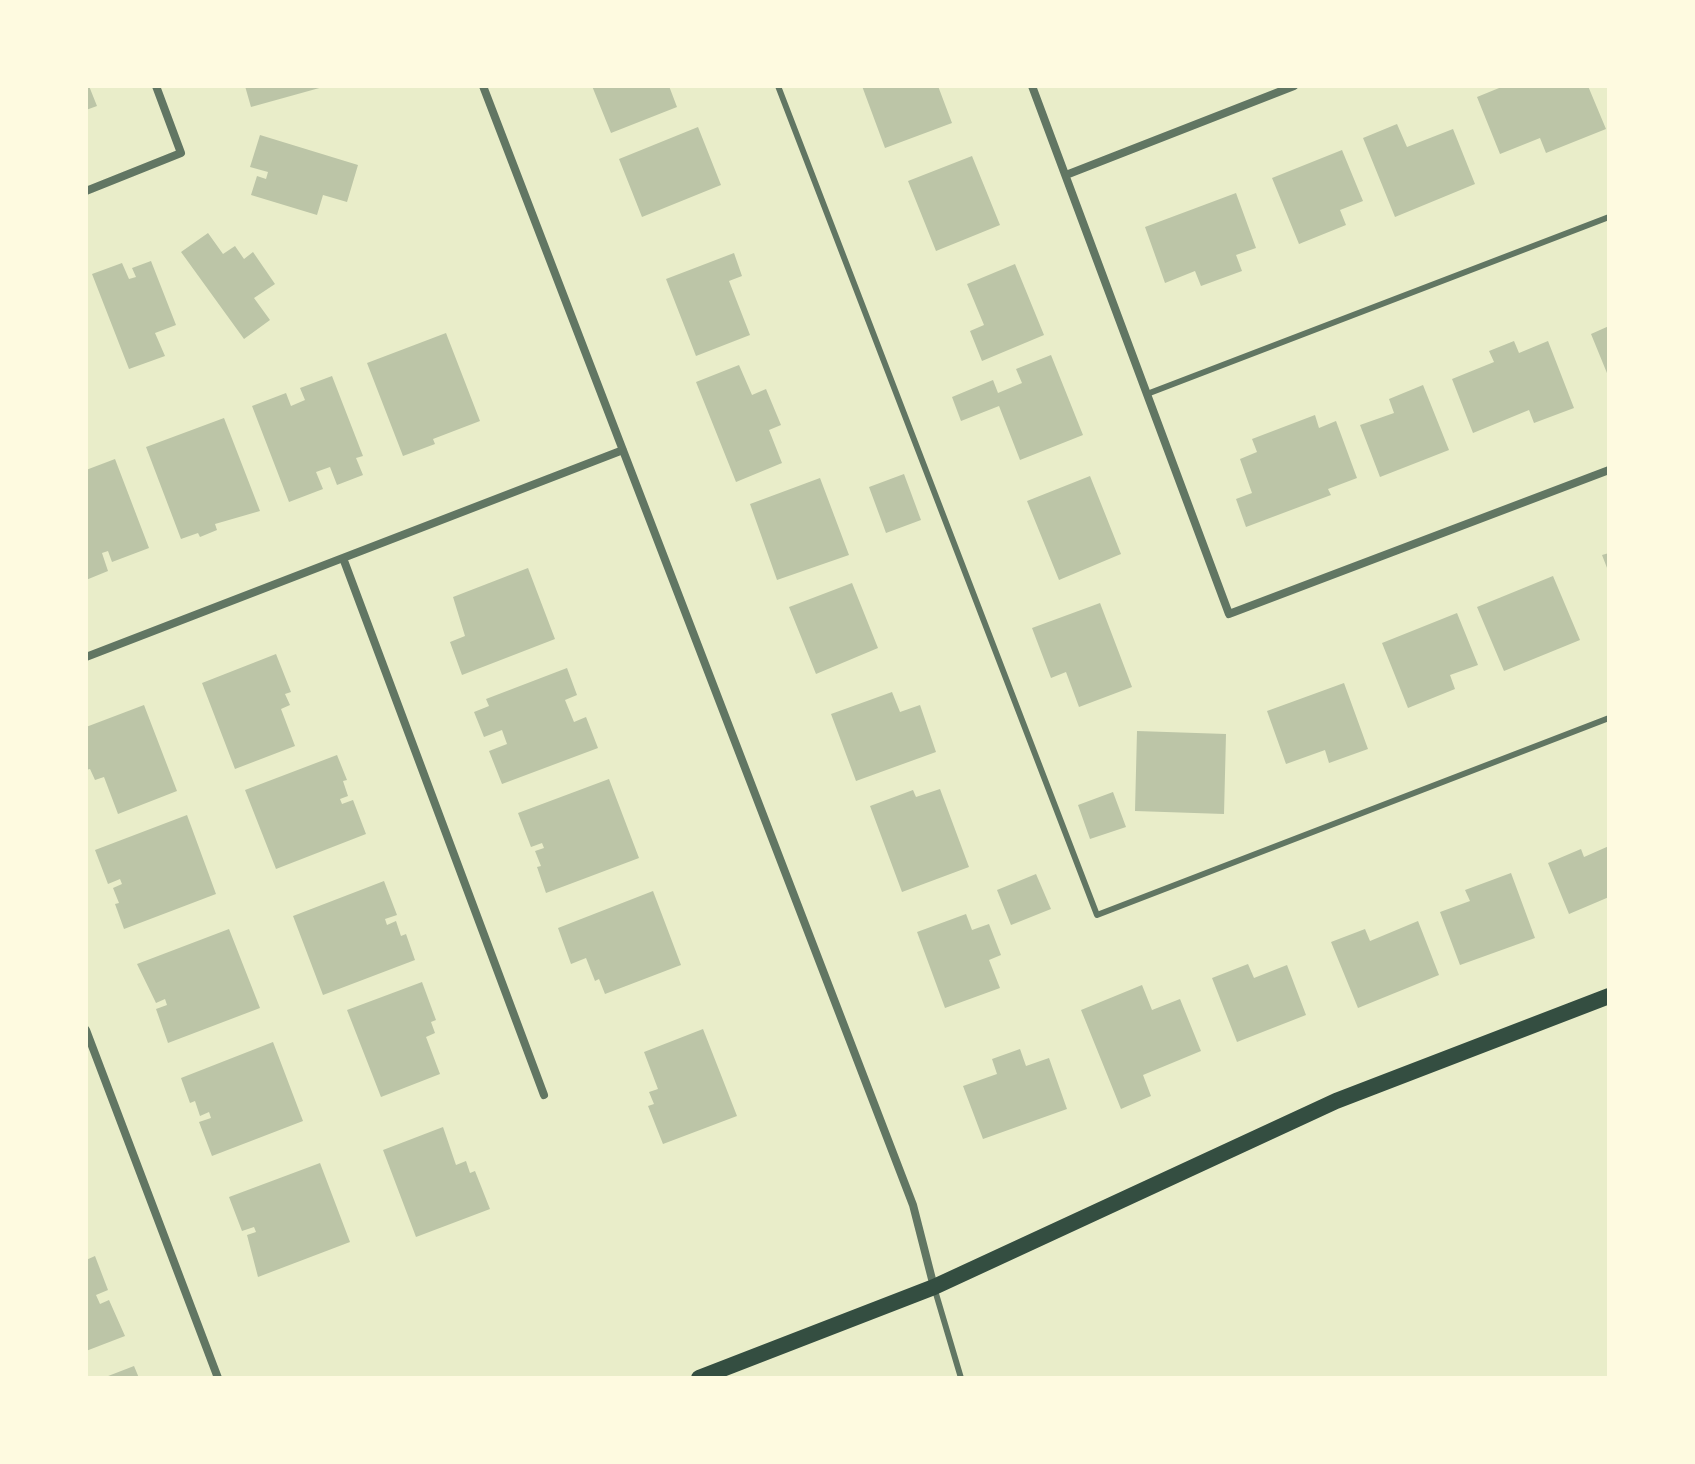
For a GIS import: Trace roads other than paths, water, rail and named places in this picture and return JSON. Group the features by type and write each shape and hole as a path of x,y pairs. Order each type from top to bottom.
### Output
{"main road":[{"path":"699,1378 934,1287 1336,1101 1609,996"}],"street":[{"path":"86,191 181,153 156,86"},
{"path":"483,86 913,1205 934,1287"},
{"path":"1032,86 1229,614 1609,470"},
{"path":"1066,175 1294,86"},
{"path":"86,657 623,450"},
{"path":"343,558 544,1095"},
{"path":"86,1030 218,1378"}],"lane":[{"path":"778,86 1097,915 1609,718"},
{"path":"1147,394 1609,217"},
{"path":"934,1287 961,1378"}]}
